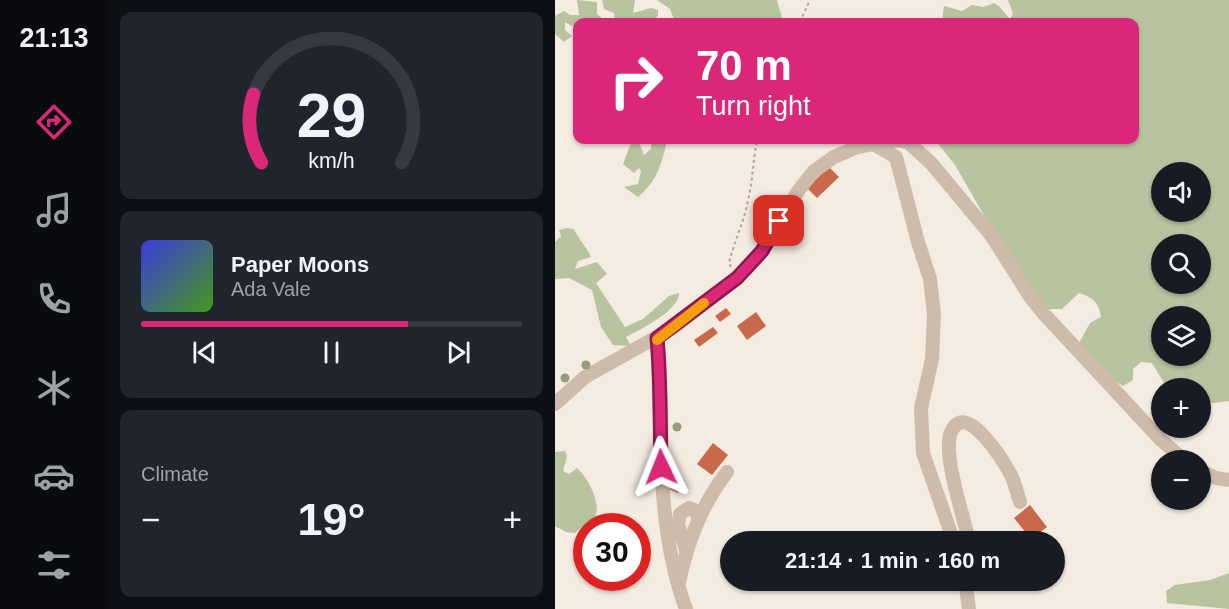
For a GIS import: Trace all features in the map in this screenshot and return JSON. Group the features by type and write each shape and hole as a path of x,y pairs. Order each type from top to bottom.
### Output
{"street":[{"path":"555,404 585,378 625,353 657,338 737,278 762,251 798,190 814,171 834,157 857,147 873,144 895,157 930,279 935,328 932,359 921,408 923,453 950,531"},
{"path":"910,144 931,163 991,235 1031,298 1045,315 1173,450"},
{"path":"657,338 661,373 659,399 662,490 671,557 686,609"},
{"path":"966,531 952,476 950,439 955,426 962,423 972,425 981,432 1012,477 1020,502"},
{"path":"678,584 686,550 678,524 680,514 689,508 694,510 699,518 712,492 727,472"},
{"path":"1211,476 1229,480"},
{"path":"968,591 969,609"}],"path":[{"path":"801,18 810,0"},
{"path":"737,278 729,263 749,198 756,144"}],"green space":[{"path":"577,0 597,2 597,14 602,18 573,18 573,27 565,22 565,30 572,36 564,42 555,34 555,16 564,11 570,15 579,15"},
{"path":"602,0 635,0 633,13 651,8 658,10 658,16 656,18 615,18 614,13 604,9"},
{"path":"657,0 777,0 782,18 673,18 670,9"},
{"path":"1008,0 1229,0 1229,401 1211,402 1211,378 1161,378 1154,366 1211,366 1211,306 1151,306 1151,363 1141,362 1133,369 1133,380 1123,386 1113,380 1079,343 1090,323 1101,317 1097,305 1092,299 1079,293 1062,309 1038,309 955,165 938,144 1139,144 1139,18 1011,18 1013,14"},
{"path":"994,3 1009,18 942,18 944,6 962,11 972,5 983,7"},
{"path":"630,144 640,144 644,155 651,149 652,144 666,144 658,172 650,185 638,197 624,187 638,184 641,171 639,168 634,173 623,164"},
{"path":"574,229 591,257 578,261 575,269 597,262 607,274 596,283 625,327 643,319 669,296 679,293 677,300 666,313 626,337 631,346 613,345 601,327 592,290 569,278 555,279 555,242 561,236 559,230"},
{"path":"565,451 567,456 563,471 569,474 577,468 594,494 596,513 573,513 573,533 555,526 555,452"},
{"path":"1229,573 1229,609 1167,603 1166,591 1175,585 1210,580"}],"building":[{"path":"829,167 839,177 817,198 807,188"},
{"path":"726,308 731,314 720,322 715,316"},
{"path":"756,312 766,326 747,340 737,326"},
{"path":"713,327 718,333 699,347 694,340"},
{"path":"713,443 728,455 712,475 697,464"},
{"path":"675,477 684,481 678,493 669,489"},
{"path":"1030,505 1047,527 1042,531 1025,531 1014,518"}],"slow traffic":[{"path":"657,340 704,303"}],"route":[{"path":"661,467 659,399 661,373 657,338 737,278 762,251 779,221"}]}
